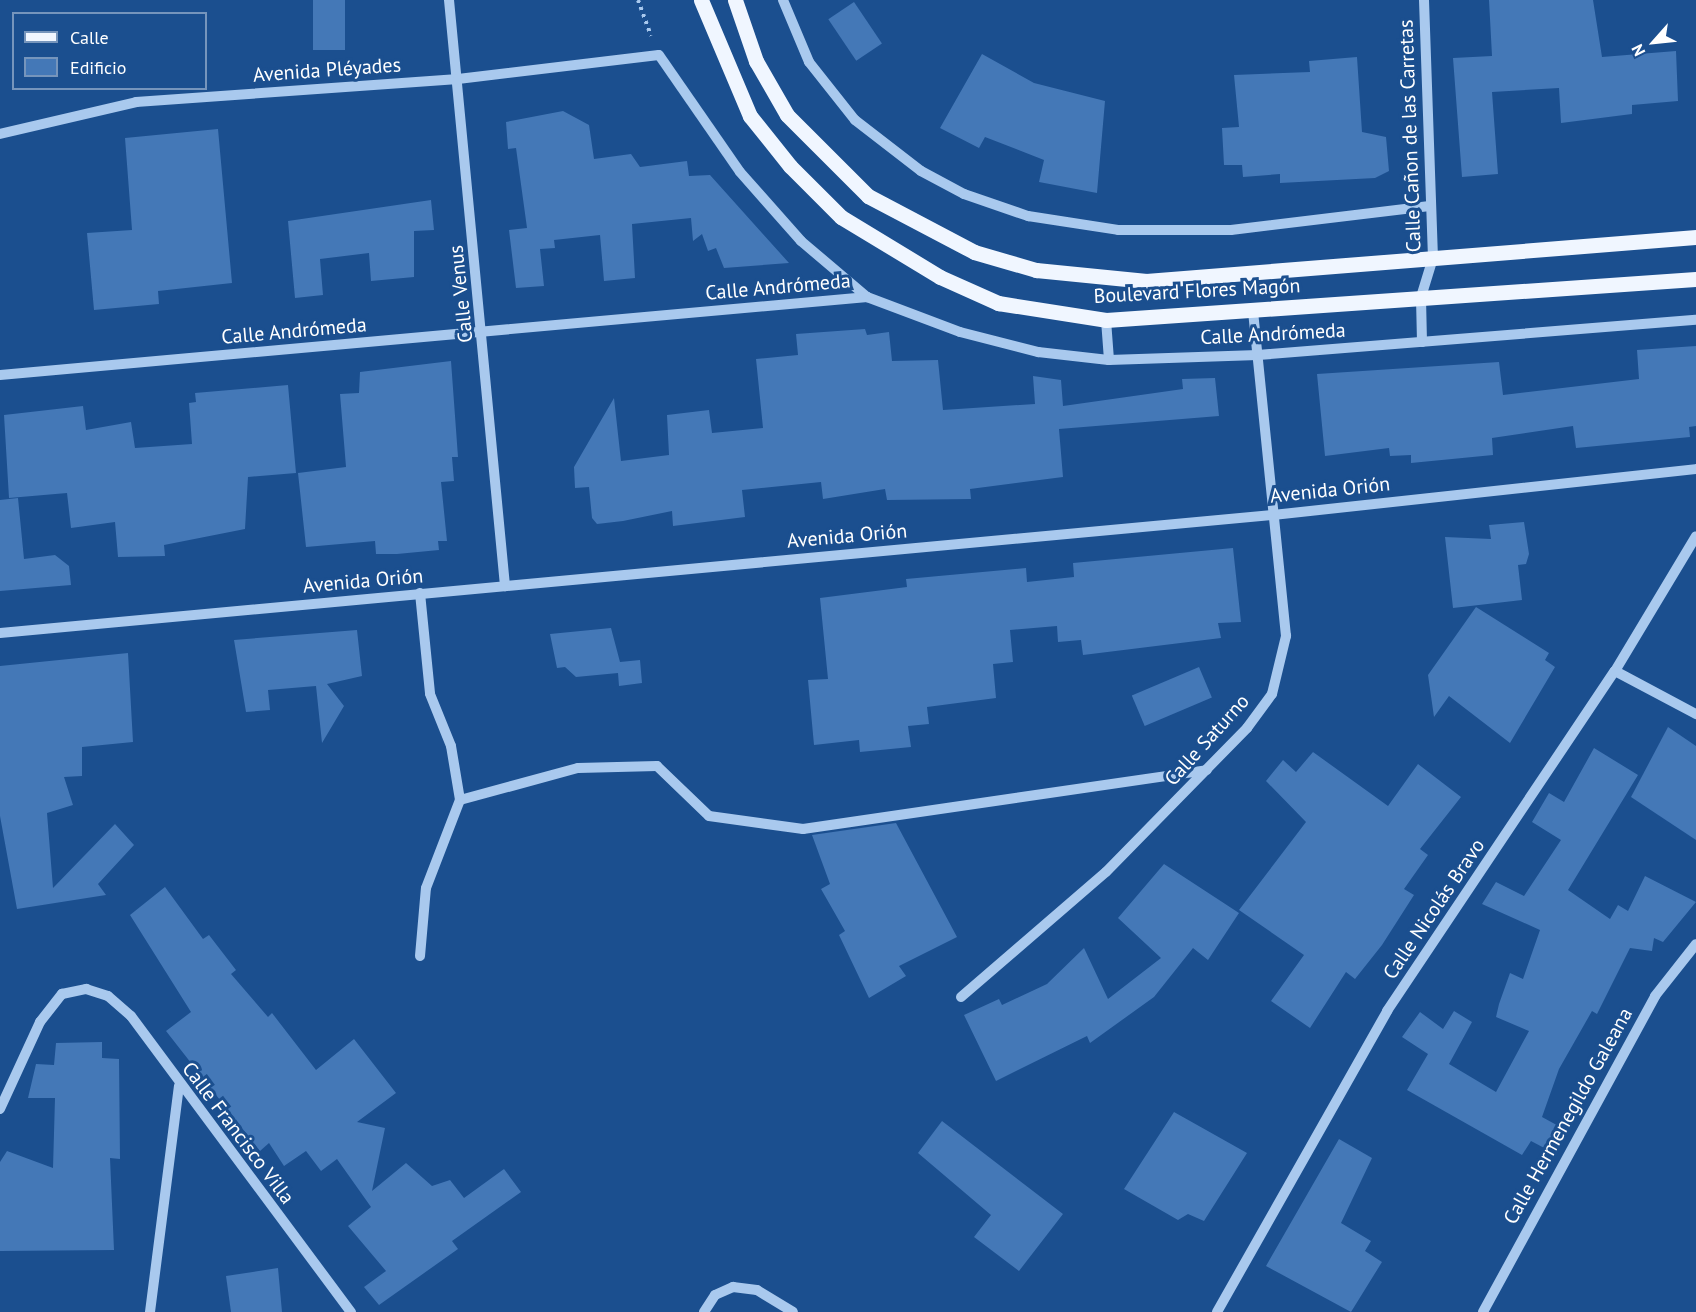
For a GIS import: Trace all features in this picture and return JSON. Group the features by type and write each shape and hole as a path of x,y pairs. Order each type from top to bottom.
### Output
{"main road":[{"name":"Boulevard Flores Magón","path":"700,0 750,116 841,217 940,277 998,303 1106,320 1696,279"},
{"name":"Boulevard Flores Magón","path":"735,0 756,61 788,115 824,154 868,196 974,252 1087,279 1146,281 1696,237"}],"street":[{"name":"Calle Venus","path":"449,0 483,332 505,586"},
{"path":"783,0 809,62 855,120 921,171 964,194 1028,216 1118,230 1231,230 1430,206"},
{"name":"Calle Cañon de las Carretas","path":"1422,342 1421,297 1433,258 1424,0"},
{"name":"Avenida Pléyades","path":"0,134 136,102 458,79 659,55"},
{"path":"659,55 740,172 801,241 867,297"},
{"name":"Calle Andrómeda","path":"0,375 867,297 960,332 1038,352 1109,360 1258,355 1696,320"},
{"name":"Calle Saturno","path":"961,997 1106,872 1207,770 1272,694 1281,670 1286,636 1253,311"},
{"path":"1106,320 1109,360"},
{"name":"Avenida Orión","path":"0,633 1274,515 1696,469"},
{"name":"Calle Nicolás Bravo","path":"1217,1312 1239,1264 1387,1011 1615,671 1696,536"},
{"path":"420,593 430,694 451,746 459,800 426,888 420,956"},
{"path":"1615,671 1696,714"},
{"path":"459,800 578,768 657,766 709,816 803,829 1207,770"},
{"name":"Calle Hermenegildo Galeana","path":"1483,1312 1650,1006 1696,944"},
{"name":"Calle Francisco Villa","path":"0,1109 40,1022 62,994 86,989 108,996 130,1016 179,1086 351,1312"},
{"path":"150,1312 179,1086"},
{"path":"704,1312 715,1295 733,1287 757,1290 793,1312"}],"path":[{"path":"638,0 659,55"}],"building":[{"path":"313,0 345,0 345,50 313,50"},
{"path":"1489,0 1593,0 1602,57 1676,51 1678,101 1632,105 1632,114 1561,123 1559,88 1492,92 1498,174 1462,177 1453,58 1492,56"},
{"path":"854,2 882,43 856,61 828,19"},
{"path":"982,54 1034,83 1105,101 1097,193 1039,182 1044,160 985,137 979,148 940,128"},
{"path":"1357,57 1362,132 1386,137 1389,171 1375,178 1280,183 1280,174 1243,177 1242,165 1224,165 1222,128 1239,127 1234,75 1310,72 1309,61"},
{"path":"563,111 589,125 594,159 631,154 640,167 687,161 689,176 710,175 789,263 724,268 716,248 708,251 702,234 693,241 691,218 632,224 635,278 604,281 600,235 554,240 555,248 540,249 544,286 516,288 509,230 527,228 516,148 508,149 506,122"},
{"path":"218,129 232,283 158,291 159,304 94,310 87,233 132,230 125,138"},
{"path":"431,200 434,230 414,231 414,277 371,281 369,253 320,259 323,295 295,298 288,221"},
{"path":"865,329 867,335 889,332 892,361 938,360 943,410 1035,404 1033,376 1061,380 1063,406 1183,389 1182,379 1215,378 1219,416 1059,429 1063,477 970,489 971,499 887,500 885,489 823,499 821,482 742,490 745,517 673,526 672,511 597,524 592,518 589,487 575,488 574,467 614,398 621,461 669,455 667,415 709,410 712,433 763,428 756,359 798,355 796,334"},
{"path":"1696,346 1696,426 1689,427 1690,437 1576,448 1573,426 1492,438 1493,455 1411,463 1411,455 1390,456 1389,448 1325,456 1317,374 1499,362 1503,395 1639,379 1637,350"},
{"path":"451,361 458,457 452,457 454,481 441,482 447,541 438,541 439,550 397,554 376,554 375,541 306,547 298,473 346,467 340,394 359,393 360,372"},
{"path":"288,385 296,473 248,477 245,529 164,545 165,556 118,557 115,522 71,528 67,493 9,498 4,415 83,406 86,430 131,422 135,448 192,444 189,403 196,402 195,393"},
{"path":"18,498 24,559 55,555 69,566 71,585 0,591 0,500"},
{"path":"1524,522 1529,554 1526,564 1518,565 1522,600 1453,608 1445,537 1491,539 1489,525"},
{"path":"1233,548 1241,622 1218,623 1221,638 1083,655 1081,640 1058,642 1057,626 1010,630 1013,662 993,664 996,698 927,707 929,724 908,726 911,747 860,752 859,740 814,745 808,680 828,679 820,598 907,587 906,579 1026,568 1027,582 1074,577 1073,563"},
{"path":"1476,607 1549,653 1545,660 1555,667 1510,743 1449,696 1434,717 1428,675"},
{"path":"611,628 620,662 640,660 642,683 619,686 618,673 576,677 565,667 557,668 550,634"},
{"path":"357,630 362,676 327,684 344,706 322,743 316,686 268,690 270,710 246,712 234,640"},
{"path":"128,653 133,742 82,747 82,776 64,777 73,805 47,813 53,888 115,824 134,845 98,884 106,895 17,909 0,816 0,666"},
{"path":"1199,667 1212,697 1145,726 1132,696"},
{"path":"1668,727 1696,746 1696,840 1631,797"},
{"path":"1594,748 1638,775 1568,890 1610,919 1618,905 1628,911 1645,876 1696,902 1663,942 1654,938 1652,951 1630,948 1597,1014 1592,1011 1559,1069 1542,1117 1564,1129 1550,1151 1531,1141 1522,1155 1407,1090 1428,1054 1402,1037 1420,1012 1443,1029 1454,1011 1472,1022 1449,1064 1496,1092 1529,1031 1496,1017 1499,1004 1510,973 1523,979 1540,930 1482,904 1496,882 1524,896 1561,840 1532,822 1549,793 1564,802"},
{"path":"1313,752 1388,806 1418,764 1461,797 1420,849 1428,855 1404,889 1414,895 1382,945 1355,979 1346,972 1310,1028 1271,1001 1304,955 1239,910 1306,822 1266,781 1283,760 1296,772"},
{"path":"896,823 957,937 899,966 906,976 869,998 839,935 845,931 821,889 830,884 812,835"},
{"path":"1164,864 1239,913 1208,960 1193,948 1154,997 1090,1043 1087,1036 996,1081 964,1015 999,999 1002,1005 1047,984 1084,948 1108,999 1161,958 1118,918"},
{"path":"165,887 203,939 209,935 236,970 231,974 268,1017 272,1013 316,1070 354,1039 396,1093 357,1122 385,1128 372,1191 406,1163 432,1186 450,1180 464,1198 504,1169 521,1192 452,1241 458,1249 379,1305 364,1287 386,1271 348,1226 371,1207 337,1159 321,1171 306,1151 284,1166 269,1143 260,1151 166,1031 191,1012 130,915"},
{"path":"102,1042 102,1058 119,1059 120,1159 110,1158 114,1250 0,1251 0,1162 7,1151 53,1168 55,1098 28,1098 36,1064 54,1065 56,1043"},
{"path":"1174,1112 1247,1153 1204,1221 1188,1214 1178,1220 1124,1189"},
{"path":"942,1121 1063,1214 1019,1271 974,1237 991,1215 918,1153"},
{"path":"1339,1139 1372,1158 1341,1223 1371,1241 1365,1251 1382,1262 1351,1312 1266,1266"},
{"path":"278,1268 282,1312 231,1312 226,1276"}]}
